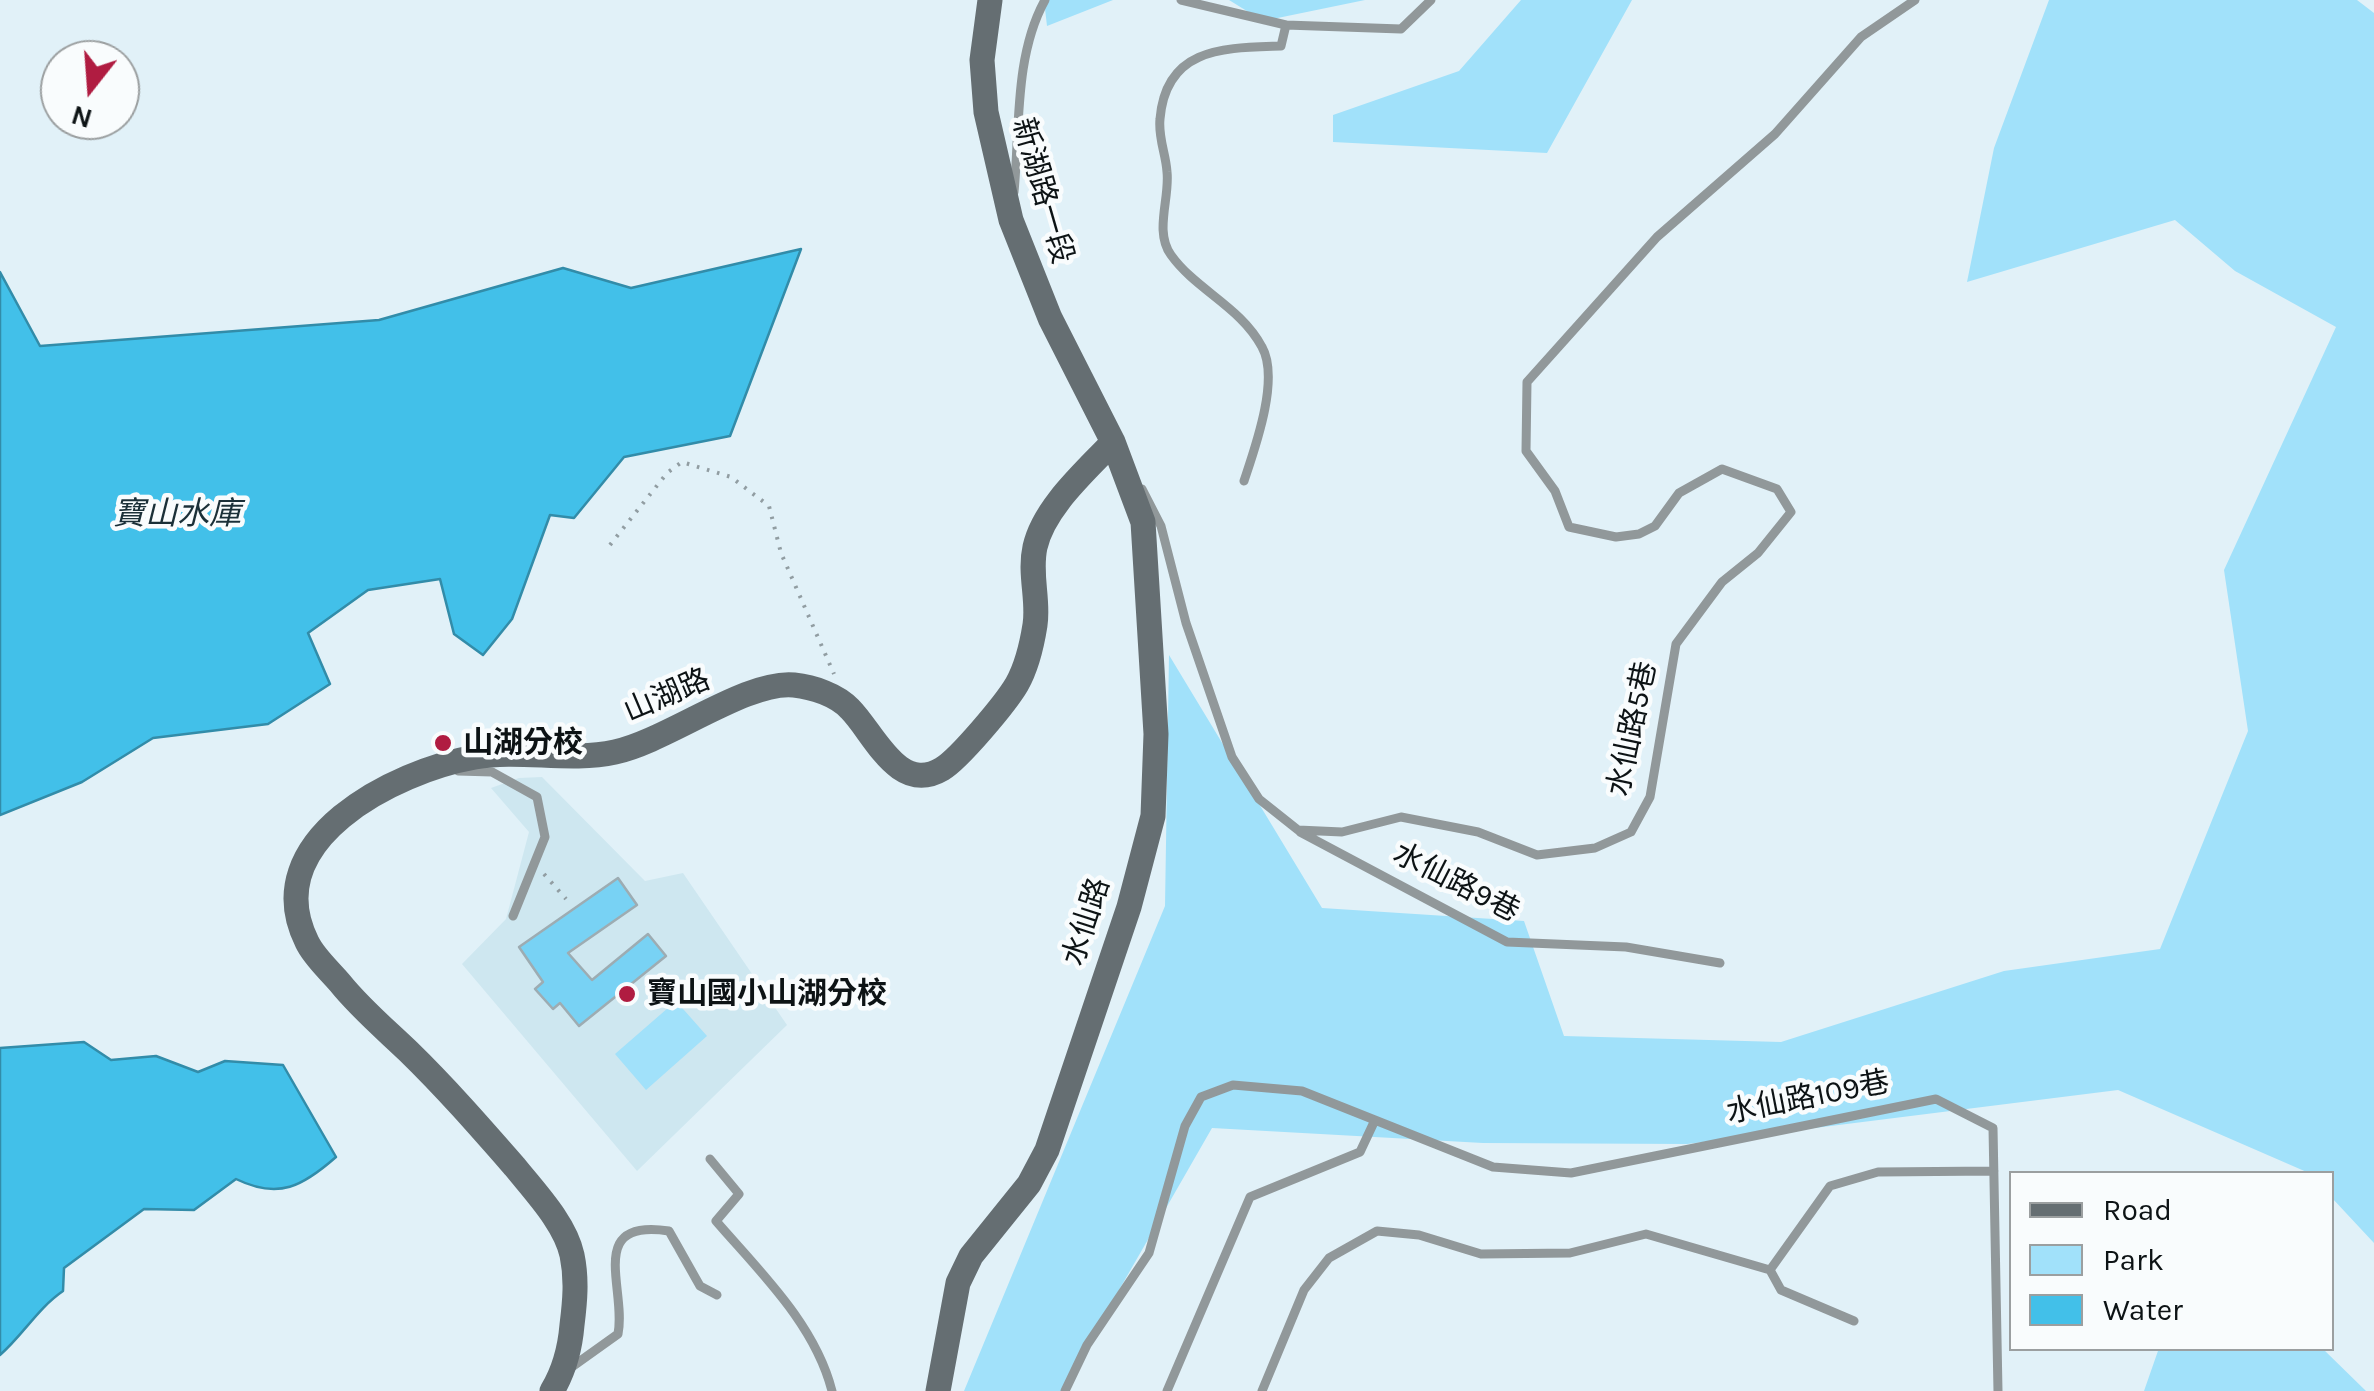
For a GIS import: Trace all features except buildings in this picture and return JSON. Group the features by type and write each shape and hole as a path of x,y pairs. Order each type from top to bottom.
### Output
{"street":[{"name":"新湖路一段","path":"990,0 982,60 986,112 1011,220 1050,318 1113,442"},
{"name":"山湖路","path":"557,1382 576,1289 571,1250 541,1198 472,1118 352,998 307,942 298,910 300,879 308,852 332,822 369,798 430,770 477,756 582,757 620,751 762,688 793,684 827,693 848,706 897,767 924,776 942,769 968,746 1017,684 1036,621 1032,576 1041,532 1113,442"},
{"name":"水仙路","path":"938,1391 958,1284 986,1232 1029,1184 1046,1150 1128,907 1153,816 1156,734 1143,522 1113,442"}],"lane":[{"path":"1011,220 1022,78 1036,15 1045,0"},
{"path":"1181,0 1286,25 1401,30 1432,0"},
{"name":"水仙路5巷","path":"1298,830 1342,832 1401,817 1478,832 1536,854 1595,848 1631,832 1650,796 1676,644 1722,582 1758,553 1791,512 1778,489 1722,469 1679,493 1655,526 1639,534 1616,537 1568,527 1555,491 1526,452 1527,382 1658,236 1775,134 1861,37 1915,0"},
{"path":"1244,481 1260,434 1269,372 1263,347 1219,296 1202,287 1167,251 1163,224 1167,173 1160,116 1168,90 1191,58 1213,49 1281,46 1286,25"},
{"path":"1113,442 1161,526 1186,623 1232,757 1259,800 1298,830"},
{"path":"430,770 492,772 537,797 545,837 513,916"},
{"name":"水仙路9巷","path":"1298,830 1507,942 1626,947 1720,963"},
{"name":"水仙路109巷","path":"1065,1391 1088,1345 1148,1253 1185,1126 1201,1097 1233,1085 1302,1091 1493,1167 1571,1173 1936,1099 1993,1128 1998,1391"},
{"path":"1167,1391 1250,1196 1360,1152 1375,1120"},
{"path":"710,1159 739,1194 716,1221 783,1298 825,1364 832,1391"},
{"path":"1770,1270 1830,1186 1878,1172 1994,1171"},
{"path":"557,1382 618,1334 621,1317 612,1265 621,1241 633,1231 669,1231 700,1286 716,1295"},
{"path":"1262,1391 1304,1290 1329,1258 1377,1231 1419,1235 1480,1254 1570,1253 1646,1234 1770,1270 1781,1290 1854,1320"}],"path":[{"path":"610,544 666,473 682,462 732,478 769,506 781,553 848,706"},
{"path":"534,864 566,899"}],"shaded area":[{"name":"寶山國小山湖分校","path":"542,777 645,881 683,873 787,1025 637,1171 462,964 506,919 529,832 491,788 519,778"}],"green space":[{"path":"1044,0 1113,0 1047,26"},
{"path":"1229,0 1365,0 1263,21"},
{"path":"1521,0 1632,0 1547,153 1333,142 1333,115 1459,71"},
{"path":"2049,0 2357,0 2374,13 2374,1243 2334,1200 2334,1171 2304,1171 2118,1090 1687,1144 1483,1143 1212,1128 1061,1391 964,1391 1165,906 1169,655 1322,908 1524,921 1564,1036 1781,1042 2004,971 2160,949 2248,731 2224,570 2336,327 2235,271 2175,220 1967,282 1994,148"},
{"path":"676,1001 707,1036 646,1090 615,1054"},
{"path":"2158,1351 2325,1351 2366,1391 2144,1391"}],"water":[{"name":"寶山水庫","path":"801,249 730,436 624,457 574,518 550,515 512,619 483,655 454,634 440,579 368,590 308,633 330,684 268,724 153,738 82,782 0,815 0,272 40,346 379,320 563,268 631,288"},
{"path":"84,1042 111,1060 156,1056 198,1072 225,1061 283,1065 336,1157 290,1187 265,1188 236,1179 194,1210 144,1209 64,1268 63,1291 0,1355 0,1048"}],"place":[{"name":"山湖分校","path":"443,743"},
{"name":"寶山國小山湖分校","path":"627,994"}]}
